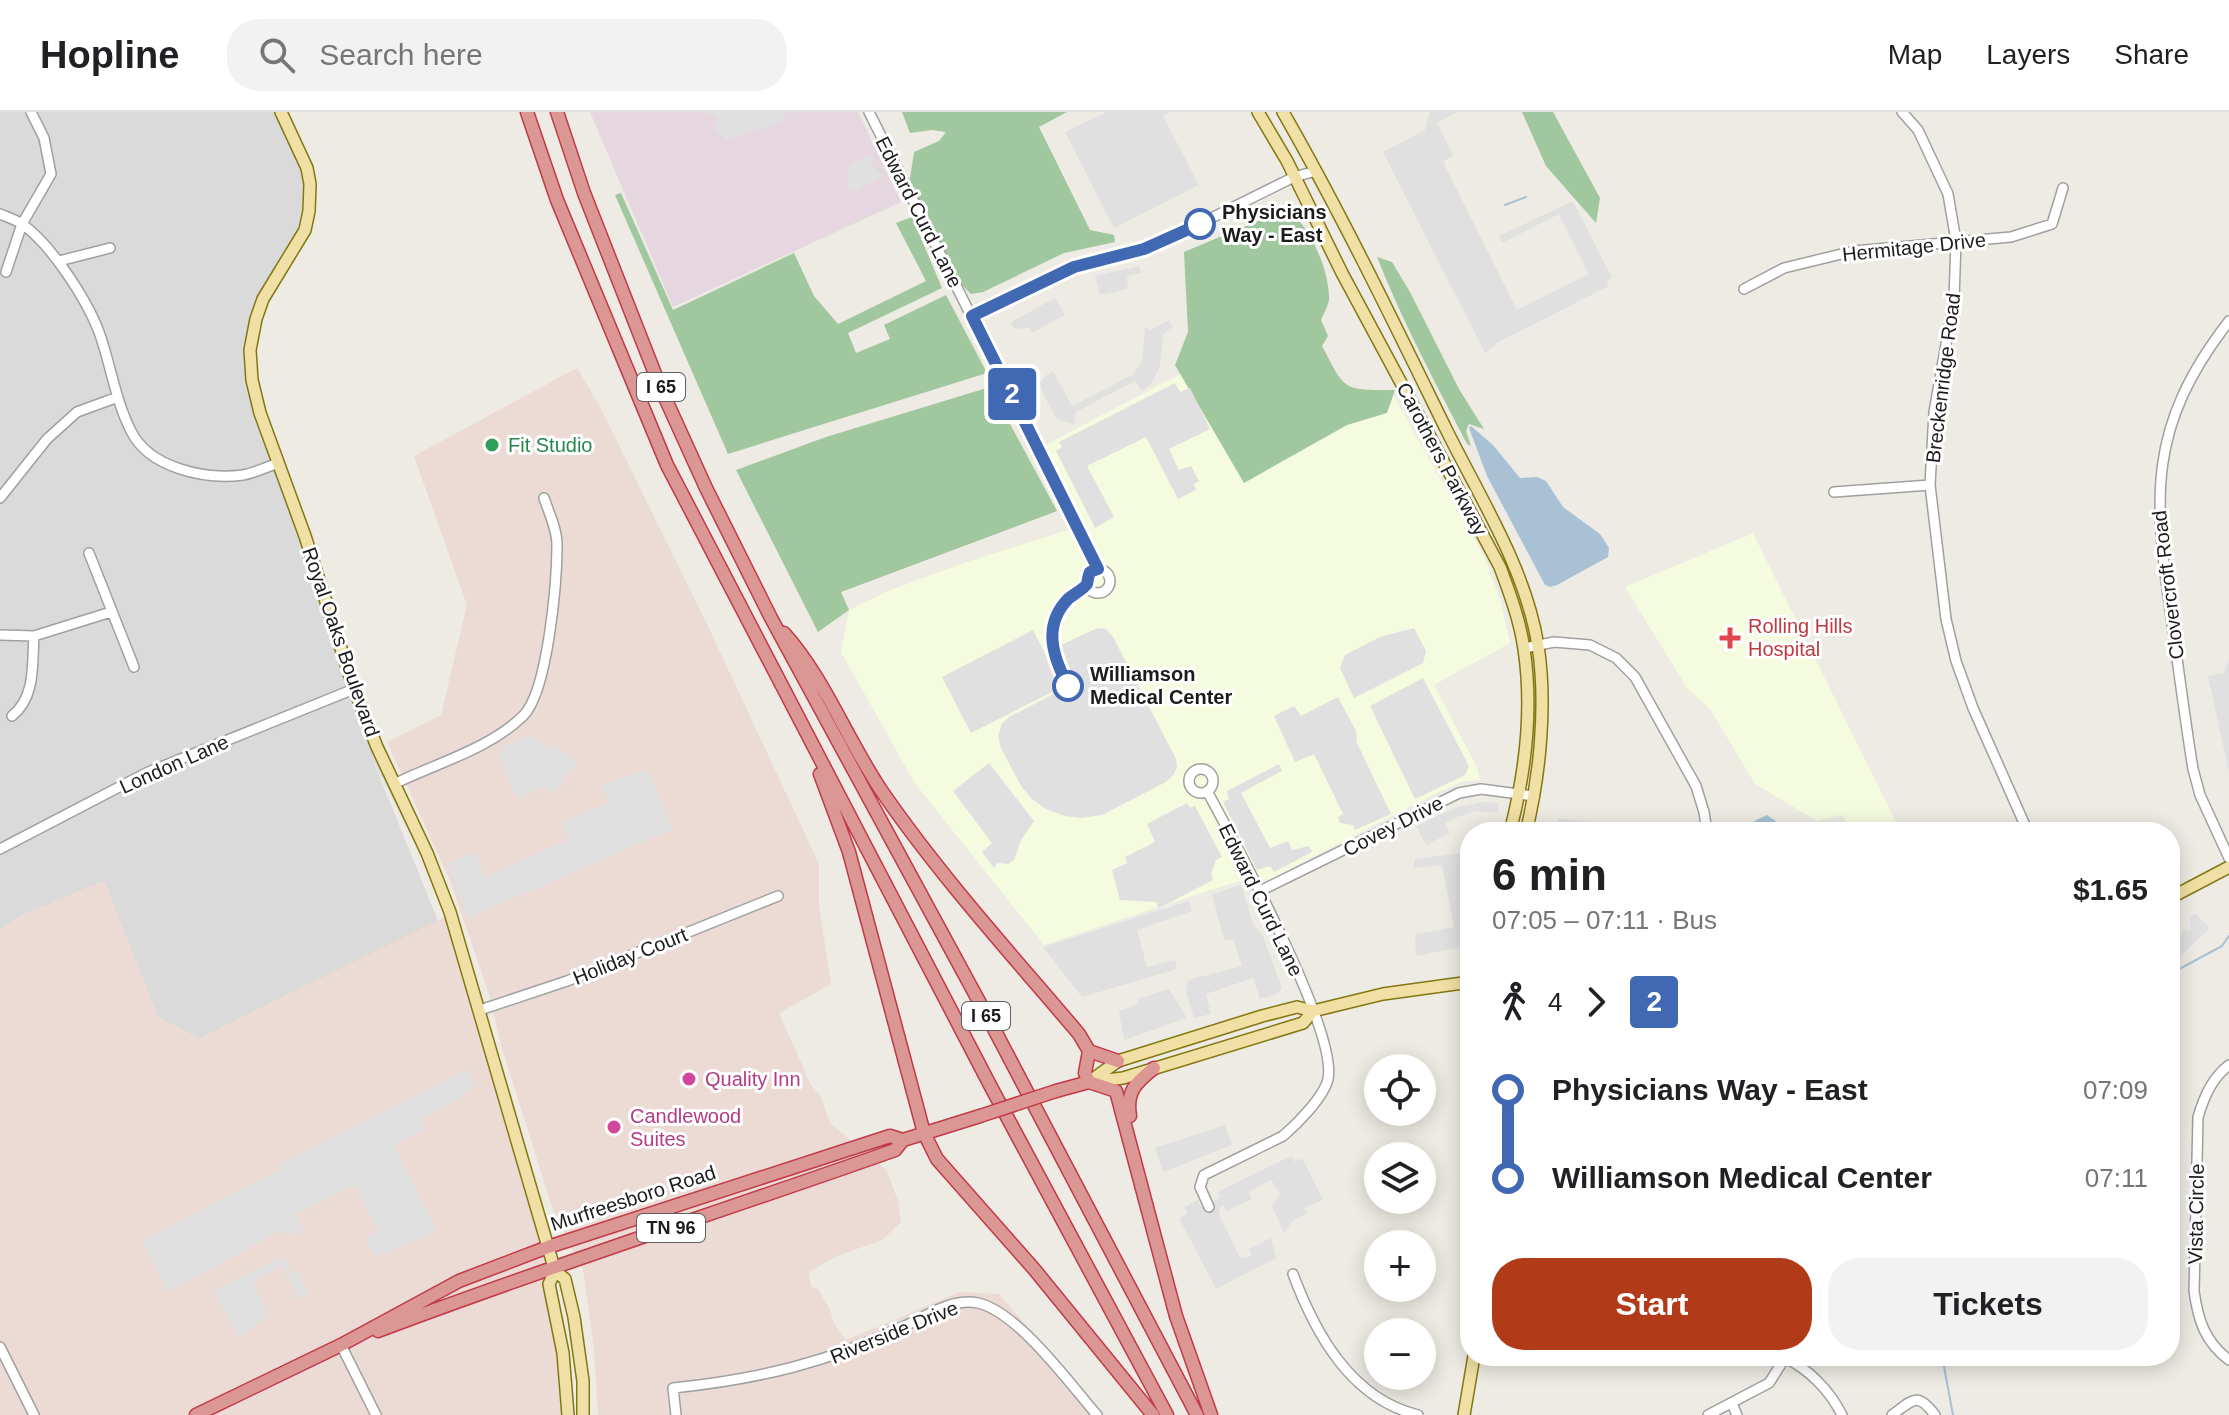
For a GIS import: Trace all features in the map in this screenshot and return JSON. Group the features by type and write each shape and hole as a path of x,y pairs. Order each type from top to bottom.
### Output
{"highway":[{"name":"I 65","path":"527,112 557,200 667,465 991,1087 1167,1415"},
{"name":"I 65","path":"557,112 584,193 661,389 706,488 771,618 1031,1099 1197,1415"},
{"path":"771,618 802,652 858,753 919,843 1079,1034 1089,1051 1118,1061"},
{"path":"766,659 798,734 825,783 849,852 924,1133 937,1159 1034,1269 1153,1415"},
{"path":"1089,1051 1085,1073 1089,1082 1116,1091 1172,1304 1211,1415"},
{"path":"1128,1131 1129,1092 1154,1068"},
{"name":"Murfreesboro Road","path":"341,1345 470,1295 554,1269 895,1150 903,1140 1089,1082"},
{"name":"Murfreesboro Road","path":"196,1415 341,1345 459,1281 548,1247 890,1136 903,1140"}],"main road":[{"name":"Royal Oaks Boulevard","path":"281,112 307,168 310,197 305,230 259,309 250,350 252,380 260,413 305,536 354,689 450,912 554,1269"},
{"name":"Carothers Parkway","path":"1258,112 1500,567 1513,602 1524,648 1528,704 1520,794 1513,822"},
{"name":"Carothers Parkway","path":"1283,112 1314,166 1508,554 1528,603 1538,645 1541,714 1528,822"},
{"path":"2180,893 2229,867"},
{"name":"Murfreesboro Road","path":"1089,1082 1118,1061 1262,1016 1297,1007 1313,1011 1383,994 1460,983"},
{"name":"Murfreesboro Road","path":"1089,1082 1123,1078 1303,1023 1313,1011"},
{"path":"568,1415 563,1353 549,1284 554,1269 565,1279 574,1317 581,1360 583,1415"},
{"path":"1464,1415 1472,1366"}],"street":[{"path":"6,272 22,224 51,174 44,138 31,112"},
{"name":"Edward Curd Lane","path":"869,112 1098,569"},
{"name":"Breckenridge Road","path":"1902,112 1918,130 1948,194 1956,241 1954,299 1934,412 1930,485 1946,619 1956,661 1973,708 2024,822"},
{"path":"972,316 1074,267 1163,242 1314,166"},
{"name":"Hermitage Drive","path":"1744,289 1784,268 1854,251 2011,237 2052,224 2063,188"},
{"path":"0,214 22,224 59,261 98,329 132,434 155,458 176,469 244,475 278,463"},
{"path":"59,261 110,248"},
{"name":"Clovercroft Road","path":"2229,321 2191,375 2179,401 2162,460 2158,511 2193,769 2200,795 2229,858"},
{"path":"0,498 47,439 77,412 118,397"},
{"path":"1834,492 1930,485"},
{"path":"394,784 483,744 507,731 527,712 542,679 557,543 544,498"},
{"path":"89,553 134,667"},
{"path":"0,635 34,636 111,612"},
{"path":"12,716 23,707 31,687 34,636"},
{"path":"1524,648 1572,642 1590,645 1616,658 1635,677 1696,786 1706,822"},
{"name":"London Lane","path":"0,849 146,773 354,689"},
{"name":"Covey Drive","path":"1260,891 1459,793 1481,789 1533,796"},
{"name":"Edward Curd Lane","path":"1207,791 1260,891 1313,1011 1328,1056 1327,1082 1309,1109 1283,1136 1204,1175 1200,1187 1209,1207"},
{"name":"Holiday Court","path":"480,1010 567,981 778,896"},
{"name":"Vista Circle","path":"2229,1065 2205,1094 2198,1117 2194,1291 2198,1318 2205,1335 2229,1360"},
{"path":"1293,1274 1314,1325 1333,1354 1369,1393 1418,1415"},
{"name":"Riverside Drive","path":"676,1415 673,1388 733,1382 802,1367 880,1339 950,1305 965,1302 993,1309 1016,1325 1097,1415"},
{"path":"341,1345 376,1415"},
{"path":"0,1347 34,1415"},
{"path":"1708,1415 1769,1383 1780,1366"},
{"path":"1801,1366 1829,1393 1842,1415"},
{"path":"1892,1415 1919,1399 1935,1415"},
{"path":"1732,1404 1737,1415"}],"shaded area":[{"path":"0,112 281,112 300,150 309,211 256,319 252,380 328,613 450,912 372,758 438,921 199,1039 158,1017 104,881 16,918 0,930"},
{"path":"590,112 858,112 901,202 673,307"},
{"path":"703,112 791,112 782,114 786,120 726,140 714,129 718,119"},
{"path":"1107,112 1170,112 1163,116 1199,185 1114,228 1065,132"},
{"path":"1430,112 1458,112 1437,123 1453,155 1443,162 1517,310 1589,274 1559,214 1502,243 1499,236 1573,201 1612,278 1607,281 1609,286 1500,341 1485,353 1383,152 1425,130"},
{"path":"874,153 872,166 884,176 854,192 847,189 849,165"},
{"path":"1139,266 1141,273 1127,276 1128,289 1100,295 1095,276"},
{"path":"1055,298 1065,315 1032,333 1030,328 1014,329 1011,322"},
{"path":"1169,320 1173,326 1163,335 1160,366 1151,384 1142,391 1135,381 1076,412 1074,425 1056,418 1038,384 1048,374 1053,371 1072,406 1134,374 1142,360 1145,327 1151,330"},
{"path":"577,368 599,405 707,624 819,864 819,906 831,984 779,1013 811,1085 820,1095 830,1123 887,1171 898,1201 901,1222 882,1240 837,1256 809,1272 811,1287 818,1289 834,1324 846,1340 960,1292 999,1294 1097,1415 598,1415 594,1348 583,1270 554,1213 501,1045 489,994 451,883 387,742 441,715 467,605 414,456"},
{"name":"Williamson Medical Center","path":"1188,370 1240,470 1391,391 1484,556 1500,599 1510,643 1434,685 1477,767 1480,780 1461,782 1437,793 1260,884 1244,880 1044,945 914,782 841,652 849,610 890,590 964,563 1083,525 1045,445"},
{"path":"1175,383 1180,392 1190,388 1210,429 1169,449 1179,470 1191,466 1199,481 1194,484 1196,490 1178,499 1146,437 1087,466 1114,517 1095,528 1056,451 1062,447 1059,442"},
{"name":"Rolling Hills Hospital","path":"1753,533 1896,822 1846,822 1842,815 1817,821 1755,784 1710,709 1687,688 1625,587"},
{"path":"1097,628 1106,629 1113,637 1176,759 1177,767 1166,782 1102,815 1082,818 1065,816 1046,809 1021,786 998,736 1002,724 1009,717 1073,684 1057,647"},
{"path":"1414,628 1426,651 1423,663 1354,698 1340,668 1345,655 1380,637"},
{"path":"1033,630 1062,687 971,733 942,677"},
{"path":"2229,659 2229,773 2208,676 2224,673"},
{"path":"1423,678 1469,766 1465,775 1415,799 1370,706"},
{"path":"1338,697 1391,814 1355,830 1353,825 1340,823 1338,817 1343,814 1314,754 1295,762 1274,716 1294,706 1301,716"},
{"path":"531,734 550,749 555,744 578,764 562,782 563,787 549,793 546,787 518,799 498,755 504,752 501,747"},
{"path":"989,763 1034,821 1021,840 1014,860 1008,864 998,863 994,868 982,852 992,843 953,791"},
{"path":"1279,764 1282,771 1241,793 1270,848 1288,841 1292,850 1309,846 1312,852 1274,872 1270,866 1257,870 1223,802 1229,799 1227,791"},
{"path":"648,770 673,829 468,918 448,863 475,852 486,877 568,840 562,822 609,803 602,784"},
{"path":"1482,802 1499,803 1498,813 1477,811 1457,817 1445,823 1450,833 1426,845 1416,826 1455,808"},
{"path":"1187,803 1190,808 1195,806 1222,857 1216,860 1211,874 1213,880 1159,908 1156,902 1120,900 1112,870 1127,863 1125,857 1155,842 1147,824"},
{"path":"1558,819 1590,822 1558,822"},
{"path":"1460,853 1460,947 1416,956 1415,934 1454,927 1442,865 1413,868 1415,859"},
{"path":"104,881 158,1017 199,1039 450,912 543,1249 558,1323 568,1415 0,1415 0,930 16,918"},
{"path":"1241,885 1253,924 1262,934 1282,988 1275,995 1260,999 1253,978 1206,994 1211,1014 1194,1018 1186,992 1188,980 1242,966 1233,939 1224,940 1212,894"},
{"path":"1189,901 1192,911 1137,930 1147,967 1175,960 1177,969 1082,997 1043,947"},
{"path":"2195,913 2210,928 2180,956 2180,936 2185,929 2191,931 2190,917"},
{"path":"1169,989 1187,1018 1124,1040 1119,1011 1138,1004 1137,999"},
{"path":"467,1069 475,1083 471,1088 460,1098 420,1120 425,1129 394,1145 437,1232 375,1257 365,1238 378,1231 355,1186 296,1215 304,1230 294,1235 280,1231 168,1292 142,1240 279,1170 284,1162"},
{"path":"1225,1125 1232,1145 1163,1172 1155,1148"},
{"path":"1291,1156 1295,1162 1302,1158 1323,1200 1304,1208 1307,1214 1293,1220 1284,1233 1272,1206 1280,1193 1271,1180 1249,1192 1252,1199 1227,1211 1224,1205 1220,1208 1219,1214 1239,1256 1245,1258 1252,1255 1249,1249 1271,1238 1276,1258 1216,1289 1179,1218 1187,1214 1185,1207 1197,1200 1201,1207 1220,1198 1218,1192"},
{"path":"281,1257 287,1260 291,1273 297,1271 309,1295 299,1299 281,1266 253,1282 269,1315 239,1338 213,1290"}],"green space":[{"path":"902,112 1067,112 1039,127 1090,230 1114,235 1115,242 1064,253 983,292 971,294 962,285 909,185 914,152 939,141 946,132 910,133"},
{"path":"1522,112 1553,112 1600,198 1596,223 1546,166"},
{"path":"621,193 673,310 794,253 814,296 838,324 926,281 896,223 912,217 942,288 848,333 856,353 890,339 884,325 946,295 987,373 728,454 615,195"},
{"path":"1277,213 1293,214 1318,252 1329,299 1321,320 1328,336 1322,346 1336,372 1355,388 1395,390 1387,413 1347,425 1244,483 1175,365 1188,332 1184,252"},
{"path":"1377,257 1392,262 1459,389 1484,429 1469,424 1466,431 1471,446 1467,444 1419,351"},
{"path":"990,387 1057,511 841,592 849,610 818,632 736,470 826,437"}],"water":[{"path":"1471,426 1493,445 1520,478 1537,477 1546,481 1563,507 1600,534 1609,548 1608,557 1557,585 1545,585 1487,476 1469,428"},
{"path":"1767,815 1777,822 1754,822"}],"waterway":[{"path":"1505,205 1526,197"},
{"path":"2180,969 2222,946 2229,936"},
{"path":"1944,1366 1953,1415"}],"bus line":[{"name":"2","path":"1068,686 1052,649 1051,631 1056,615 1067,600 1087,585 1090,572 1098,569 972,316 1074,267 1144,249 1200,224"}],"place":[{"name":"Physicians Way - East","path":"1200,224"},
{"name":"Fit Studio","path":"492,445"},
{"name":"Rolling Hills Hospital","path":"1730,638"},
{"name":"Williamson Medical Center","path":"1068,686"},
{"name":"Quality Inn","path":"689,1079"},
{"name":"Candlewood Suites","path":"614,1127"}]}
